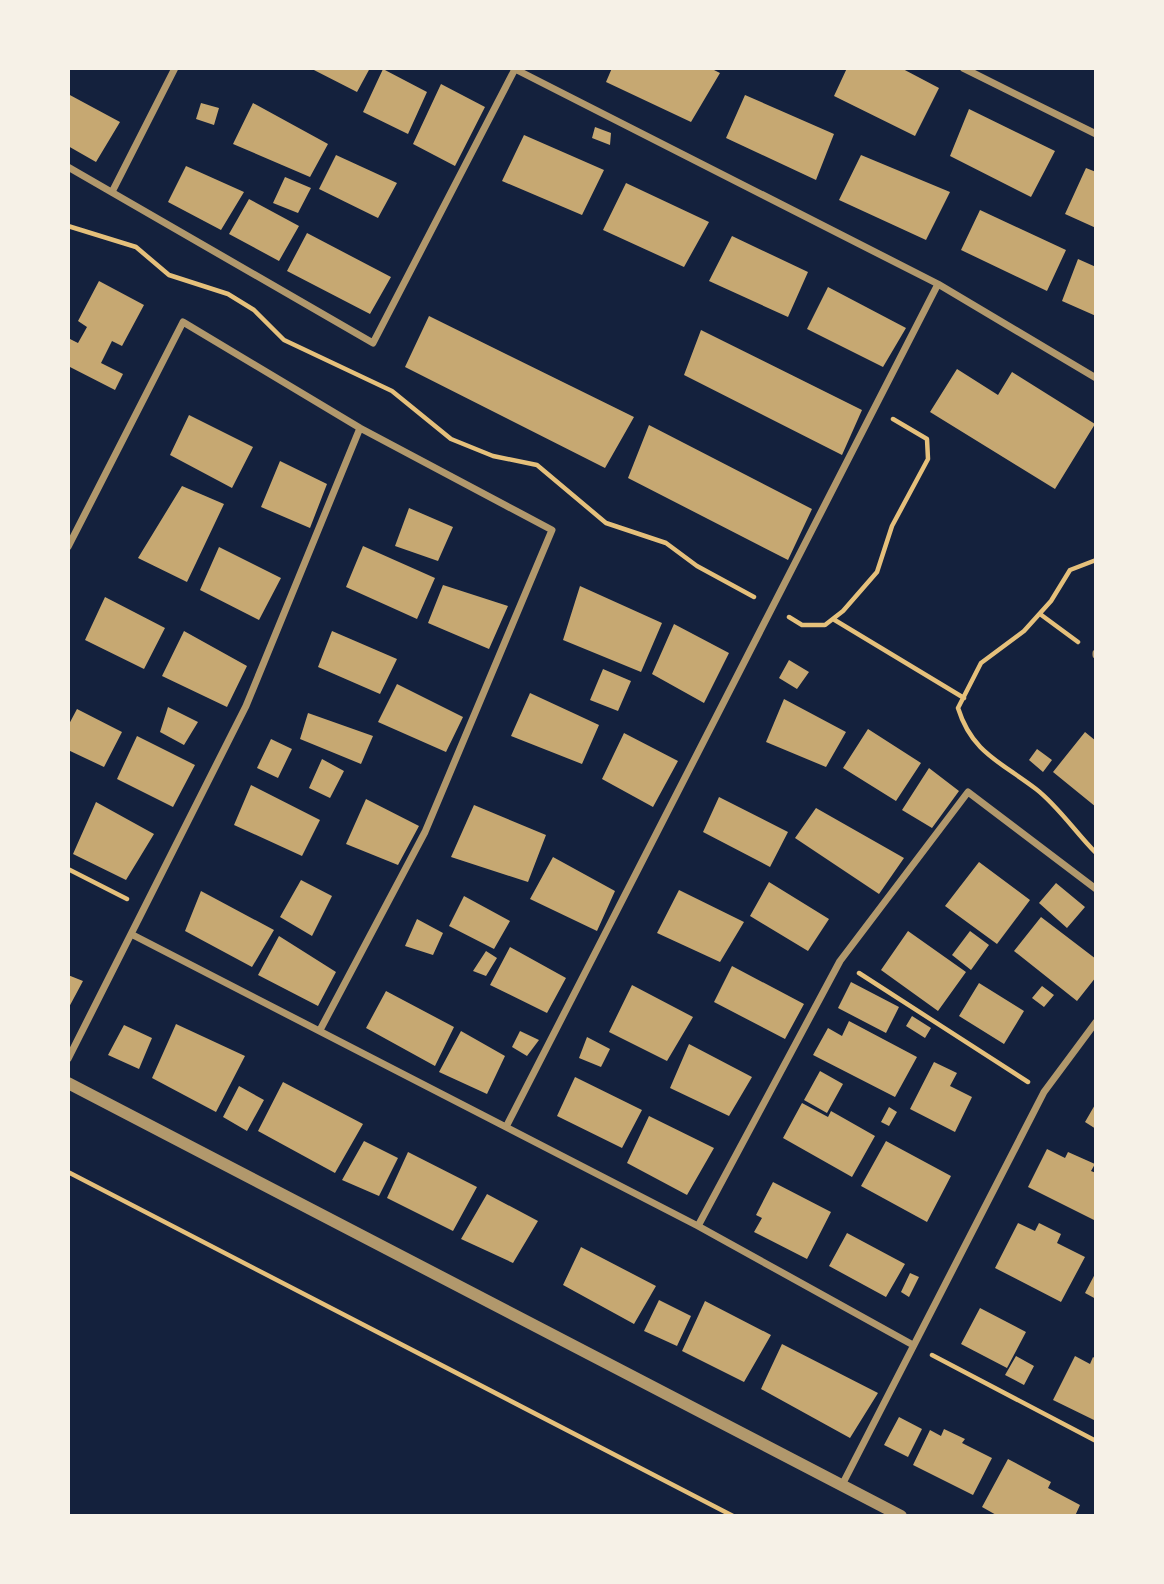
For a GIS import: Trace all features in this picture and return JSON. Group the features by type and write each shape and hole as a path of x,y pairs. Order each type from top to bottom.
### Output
{"street":[{"path":"112,192 176,68"},
{"path":"963,68 1096,134"},
{"path":"68,167 373,343 514,69 938,284 1096,378"},
{"path":"506,1127 938,284"},
{"path":"68,547 183,322 360,428 552,530 425,832 320,1030"},
{"path":"68,1059 246,706 360,428"},
{"path":"698,1226 840,961 968,792 1096,889"},
{"path":"131,933 698,1226 913,1345"},
{"path":"842,1485 1044,1092 1096,1022"},
{"path":"68,1083 901,1516"}],"path":[{"path":"68,226 136,247 169,275 228,294 254,310 284,340 392,391 451,439 493,456 537,465 606,523 666,543"},
{"path":"1096,559 1070,570 1040,614 1024,631 981,663 958,709 966,733 1003,768 1037,790 1096,853"},
{"path":"1040,614 1095,654"},
{"path":"833,619 964,698"},
{"path":"68,869 144,908"},
{"path":"840,961 1044,1092"},
{"path":"68,1172 733,1516"},
{"path":"913,1345 1096,1441"}],"building":[{"path":"310,68 370,68 357,92"},
{"path":"612,68 710,68 720,73 691,122 606,82"},
{"path":"847,68 901,68 939,88 915,136 834,96"},
{"path":"383,69 427,92 408,134 363,112"},
{"path":"441,84 485,107 455,166 413,144"},
{"path":"68,94 120,122 96,162 68,146"},
{"path":"745,95 834,134 816,180 726,138"},
{"path":"201,103 219,108 214,125 196,119"},
{"path":"253,103 328,144 310,177 233,144"},
{"path":"969,109 1055,151 1031,197 950,156"},
{"path":"595,127 611,133 610,145 592,138"},
{"path":"524,135 604,170 582,215 502,181"},
{"path":"336,155 397,183 378,218 319,189"},
{"path":"861,155 950,192 926,240 839,200"},
{"path":"186,166 244,192 221,230 168,202"},
{"path":"1086,168 1096,172 1096,228 1065,214"},
{"path":"285,177 311,188 298,213 273,203"},
{"path":"626,183 709,222 684,267 603,230"},
{"path":"249,199 299,226 279,261 229,234"},
{"path":"980,210 1066,250 1047,291 961,250"},
{"path":"307,233 391,277 370,314 287,271"},
{"path":"732,236 808,272 788,317 709,281"},
{"path":"1078,259 1096,267 1096,316 1062,301"},
{"path":"99,281 144,305 122,346 112,341 101,363 123,374 115,390 68,366 68,338 78,343 87,327 78,321"},
{"path":"828,287 906,328 883,367 807,329"},
{"path":"429,316 634,417 605,468 405,367"},
{"path":"701,330 862,410 842,455 684,375"},
{"path":"957,369 998,395 1012,372 1095,424 1055,489 930,412"},
{"path":"189,415 253,447 232,488 170,455"},
{"path":"649,425 812,509 788,560 628,478"},
{"path":"280,461 327,484 310,528 261,507"},
{"path":"182,486 224,504 187,582 138,558"},
{"path":"409,508 453,527 438,561 395,546"},
{"path":"363,546 435,578 417,619 346,587"},
{"path":"219,547 281,578 259,620 200,590"},
{"path":"443,585 508,606 489,649 428,623"},
{"path":"580,586 662,623 641,672 563,640"},
{"path":"105,597 165,628 144,669 85,640"},
{"path":"674,624 729,653 704,703 652,674"},
{"path":"184,631 247,666 227,707 162,676"},
{"path":"332,631 397,659 380,694 318,667"},
{"path":"789,660 809,672 797,689 779,678"},
{"path":"603,669 631,681 618,711 590,700"},
{"path":"397,684 463,717 446,752 378,722"},
{"path":"530,693 599,725 582,764 511,736"},
{"path":"784,699 846,732 826,767 766,742"},
{"path":"168,707 198,722 184,745 160,732"},
{"path":"77,709 122,732 104,767 68,750 68,726"},
{"path":"308,713 373,736 361,764 300,739"},
{"path":"868,729 921,763 896,801 843,768"},
{"path":"1085,732 1096,741 1096,807 1053,772"},
{"path":"624,733 678,761 653,807 602,779"},
{"path":"137,736 195,765 173,807 117,779"},
{"path":"271,739 292,749 278,778 257,768"},
{"path":"1037,749 1052,760 1043,772 1029,760"},
{"path":"322,759 344,771 330,798 309,788"},
{"path":"929,768 959,791 932,828 902,810"},
{"path":"251,785 320,820 302,856 234,825"},
{"path":"719,797 788,832 770,867 703,832"},
{"path":"366,799 419,826 398,865 346,844"},
{"path":"96,802 154,834 126,880 73,854"},
{"path":"474,805 546,835 528,882 451,857"},
{"path":"816,808 904,858 879,894 795,838"},
{"path":"553,857 615,891 597,931 530,899"},
{"path":"979,862 1030,900 997,944 945,906"},
{"path":"301,880 332,896 312,936 280,917"},
{"path":"769,882 829,919 808,951 750,916"},
{"path":"1056,883 1085,907 1067,928 1039,903"},
{"path":"679,890 744,922 720,962 657,933"},
{"path":"201,891 274,930 252,967 185,931"},
{"path":"464,896 510,921 494,949 449,926"},
{"path":"1041,917 1096,959 1096,977 1077,1001 1014,951"},
{"path":"417,919 443,933 433,955 405,946"},
{"path":"908,931 966,972 938,1011 881,970"},
{"path":"970,931 989,945 971,970 952,955"},
{"path":"279,936 336,972 318,1006 258,975"},
{"path":"510,947 566,978 547,1013 490,985"},
{"path":"486,951 497,958 486,976 473,971"},
{"path":"732,966 804,1004 785,1039 714,1002"},
{"path":"68,975 83,981 68,1009"},
{"path":"851,982 899,1007 886,1033 838,1008"},
{"path":"979,983 1024,1011 1004,1044 959,1016"},
{"path":"632,985 693,1017 667,1061 609,1032"},
{"path":"1042,986 1054,995 1044,1007 1032,998"},
{"path":"386,991 454,1027 435,1066 366,1028"},
{"path":"912,1016 931,1028 925,1038 906,1026"},
{"path":"849,1021 917,1057 895,1097 813,1055 828,1028 842,1036"},
{"path":"176,1024 245,1056 216,1112 152,1078"},
{"path":"124,1025 152,1038 139,1069 108,1055"},
{"path":"461,1031 505,1056 487,1094 439,1072"},
{"path":"520,1031 539,1040 527,1056 512,1047"},
{"path":"587,1037 610,1049 601,1067 579,1058"},
{"path":"689,1044 752,1077 729,1116 670,1088"},
{"path":"934,1062 957,1073 950,1086 972,1097 955,1132 910,1109"},
{"path":"820,1071 843,1084 827,1113 804,1100"},
{"path":"575,1077 642,1110 622,1148 557,1116"},
{"path":"283,1082 363,1124 335,1173 258,1131"},
{"path":"239,1086 264,1100 247,1131 223,1117"},
{"path":"802,1103 828,1117 831,1111 875,1136 852,1177 783,1138"},
{"path":"1096,1103 1096,1129 1085,1122"},
{"path":"889,1107 897,1112 889,1126 881,1122"},
{"path":"649,1116 714,1148 687,1195 627,1163"},
{"path":"364,1141 398,1158 379,1196 342,1180"},
{"path":"886,1141 951,1176 927,1222 861,1186"},
{"path":"1047,1149 1065,1158 1068,1152 1095,1164 1091,1171 1096,1173 1096,1221 1028,1187"},
{"path":"408,1152 477,1187 453,1231 387,1198"},
{"path":"773,1182 831,1212 807,1259 754,1232 762,1218 756,1215"},
{"path":"487,1194 538,1221 513,1263 461,1239"},
{"path":"1018,1223 1035,1231 1039,1223 1061,1234 1057,1243 1085,1257 1061,1302 995,1268"},
{"path":"847,1233 905,1264 886,1297 829,1266"},
{"path":"581,1247 656,1286 634,1324 563,1285"},
{"path":"1096,1272 1096,1299 1085,1293"},
{"path":"910,1273 919,1277 909,1297 901,1292"},
{"path":"659,1300 691,1316 677,1346 644,1331"},
{"path":"705,1301 771,1335 744,1382 682,1351"},
{"path":"980,1308 1026,1332 1007,1368 961,1344"},
{"path":"782,1344 878,1393 850,1438 761,1389"},
{"path":"1016,1356 1034,1366 1024,1385 1005,1375"},
{"path":"1075,1356 1090,1364 1093,1357 1096,1359 1096,1421 1053,1400"},
{"path":"899,1417 922,1429 908,1457 884,1445"},
{"path":"944,1429 965,1439 962,1443 992,1458 973,1495 913,1465 930,1430 941,1436"},
{"path":"1008,1459 1051,1482 1048,1488 1080,1505 1075,1516 998,1516 982,1507"}]}
